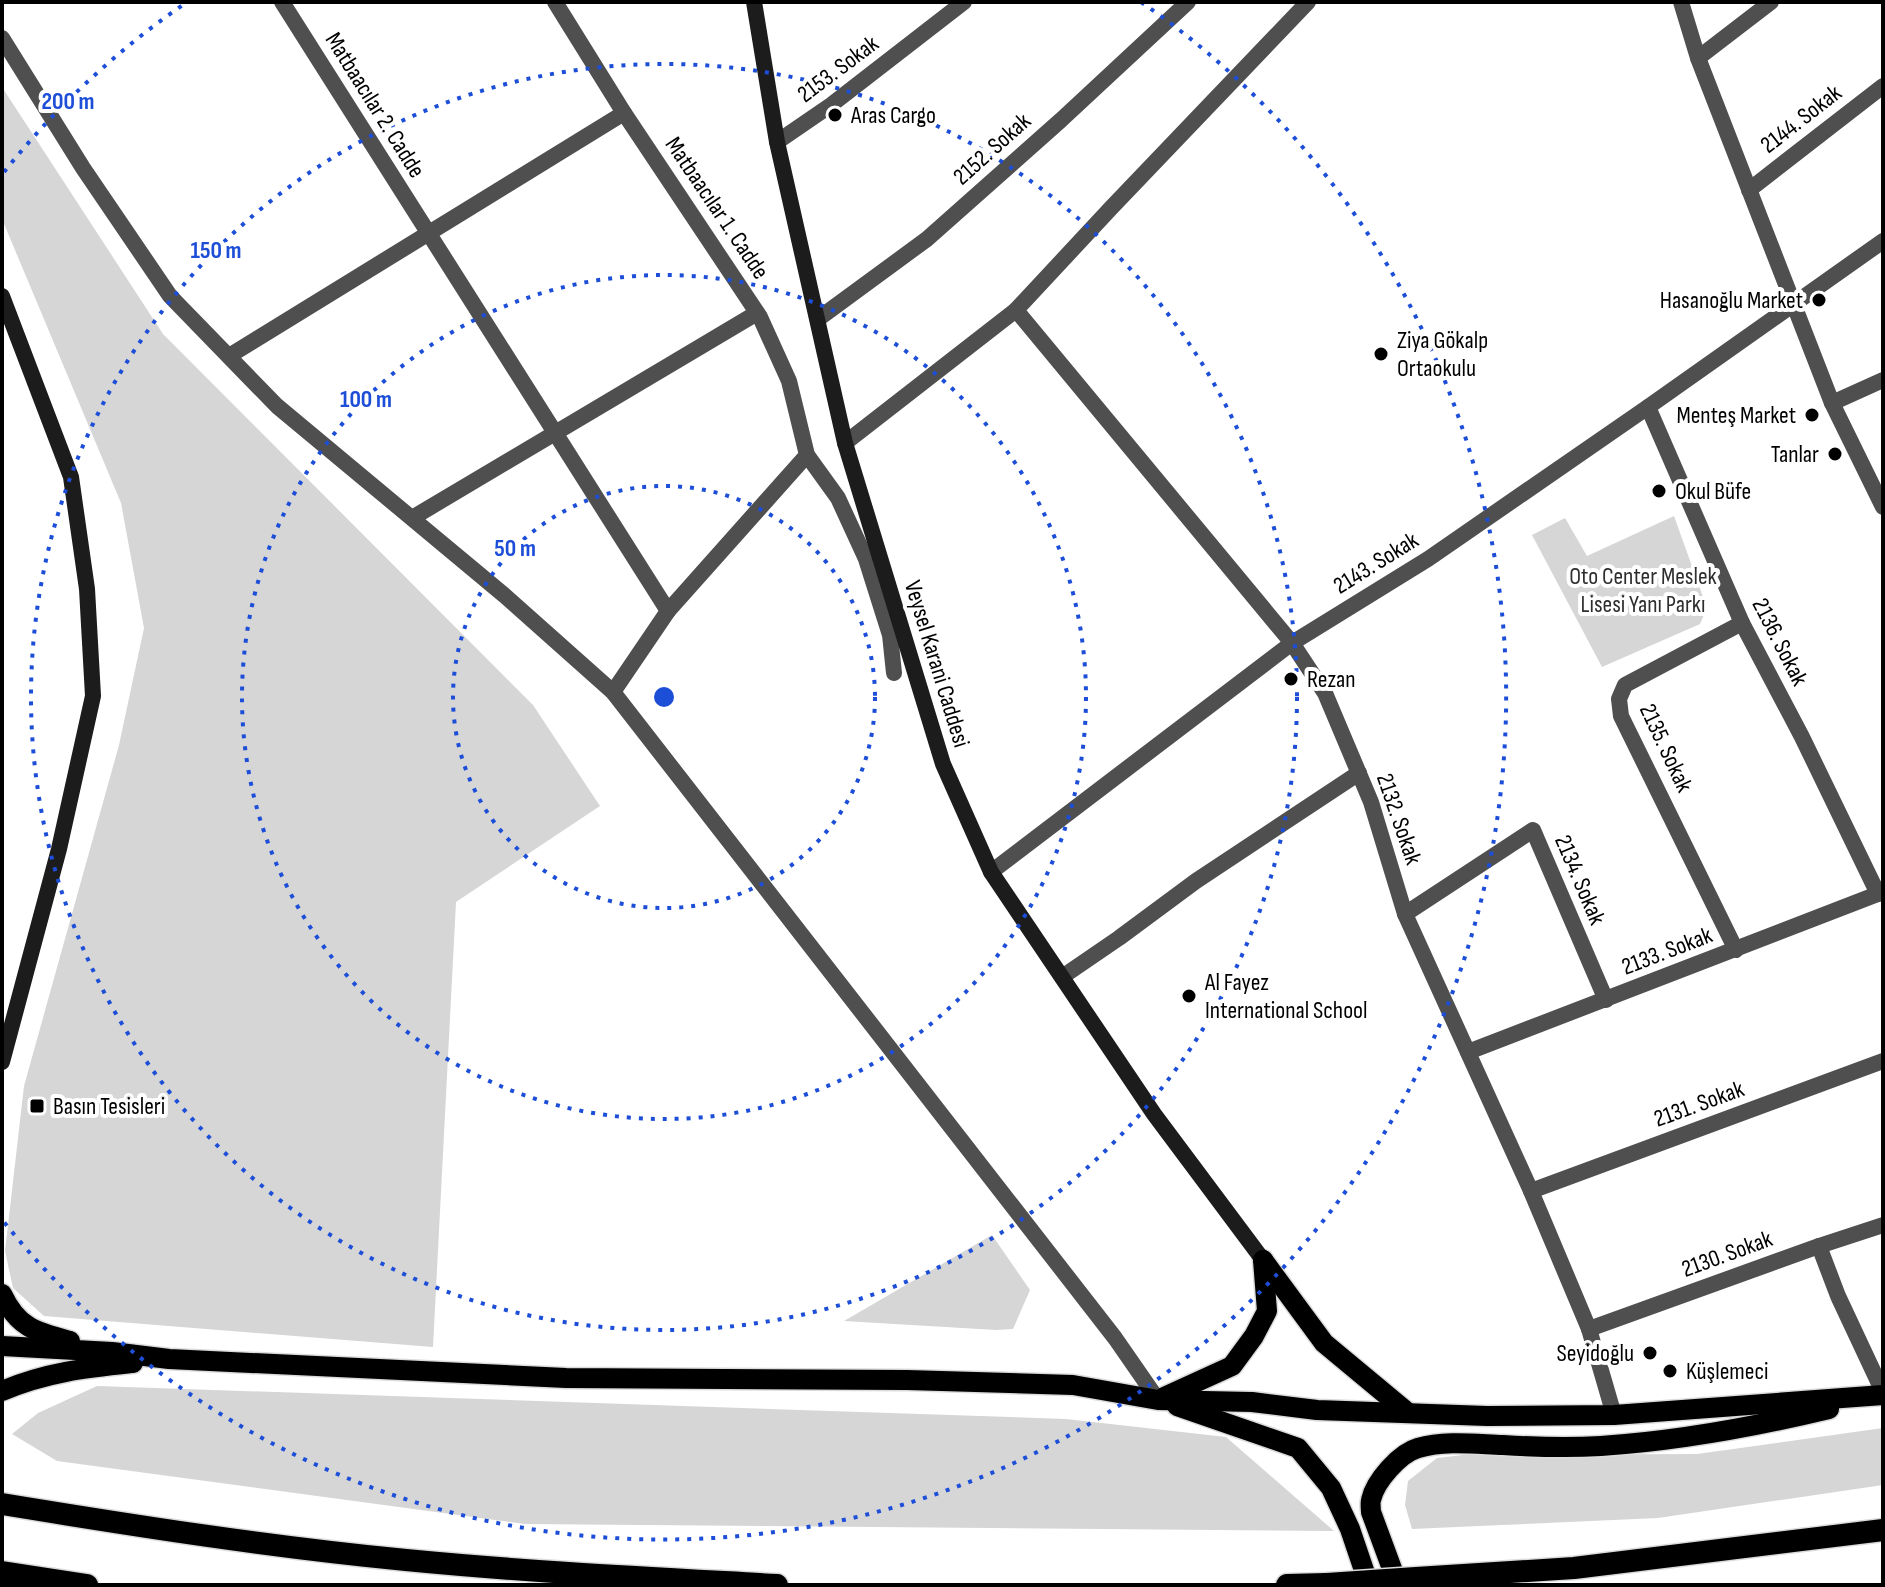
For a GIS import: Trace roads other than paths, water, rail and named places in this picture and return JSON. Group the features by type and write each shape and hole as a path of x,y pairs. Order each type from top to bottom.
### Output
{"highway":[{"path":"2,1504 213,1537 404,1560 777,1585"},
{"path":"1287,1585 1407,1582 1574,1568 1883,1530"},
{"path":"2,1572 87,1585"}],"main road":[{"name":"Veysel Karani Caddesi","path":"754,2 777,142 845,443 943,764 991,872 1154,1114 1263,1260"},
{"path":"2,296 71,477 87,589 93,696 59,849 2,1062"},
{"path":"1158,1400 1232,1366 1254,1336 1267,1311 1263,1260"},
{"path":"1263,1260 1324,1343 1407,1412"},
{"path":"2,1294 20,1322 41,1333 112,1352"},
{"path":"2,1346 112,1352 169,1359 566,1378 907,1380 1073,1385 1158,1400 1252,1402 1317,1410 1487,1416 1614,1415 1883,1394"},
{"path":"2,1391 30,1379 74,1369 169,1359"},
{"path":"1407,1582 1371,1512 1371,1501 1378,1484 1392,1465 1415,1449 1446,1443 1600,1446 1686,1437 1773,1423 1883,1394"},
{"path":"1158,1400 1298,1448 1331,1488 1350,1529 1369,1585"}],"street":[{"name":"Matbaacılar 2. Cadde","path":"282,2 668,611"},
{"name":"Matbaacılar 1. Cadde","path":"555,2 624,113 757,313 789,381 807,455"},
{"name":"2153. Sokak","path":"777,142 831,105 964,2"},
{"name":"2152. Sokak","path":"818,319 927,239 1188,2"},
{"path":"845,443 1016,310 1308,2"},
{"path":"1681,2 1698,58 1832,403 1878,483 1883,507"},
{"path":"1698,58 1771,2"},
{"path":"2,38 83,168 170,296 277,406 504,595 613,692 1115,1338 1158,1400"},
{"name":"2144. Sokak","path":"1749,190 1883,86"},
{"path":"229,356 624,113"},
{"name":"2143. Sokak","path":"991,872 1292,643 1428,559 1883,241"},
{"name":"2132. Sokak","path":"1016,310 1292,643 1325,693 1371,802 1405,914 1531,1191 1589,1329 1614,1415"},
{"path":"412,518 757,313"},
{"path":"1832,403 1883,380"},
{"name":"2136. Sokak","path":"1648,407 1742,623 1880,893"},
{"path":"613,692 668,611 807,455 838,498 866,559 890,635 894,673"},
{"name":"2135. Sokak","path":"1736,950 1621,716 1619,699 1625,685 1742,623"},
{"path":"1062,977 1196,881 1359,773"},
{"name":"2134. Sokak","path":"1405,914 1533,830 1606,1000"},
{"name":"2133. Sokak","path":"1468,1052 1880,893"},
{"name":"2131. Sokak","path":"1531,1191 1883,1061"},
{"name":"2130. Sokak","path":"1589,1329 1883,1225"},
{"path":"1819,1246 1838,1296 1883,1394"}],"place":[{"name":"Aras Cargo","path":"835,115"},
{"name":"Hasanoğlu Market","path":"1819,300"},
{"name":"Ziya Gökalp Ortaokulu","path":"1381,354"},
{"name":"Menteş Market","path":"1812,415"},
{"name":"Tanlar","path":"1835,454"},
{"name":"Okul Büfe","path":"1659,491"},
{"name":"Rezan","path":"1291,679"},
{"name":"Al Fayez International School","path":"1189,996"},
{"name":"Basın Tesisleri","path":"37,1106"},
{"name":"Seyidoğlu","path":"1650,1353"},
{"name":"Küşlemeci","path":"1670,1371"}],"park label":[{"name":"Oto Center Meslek Lisesi Yanı Parkı","path":"1643,590"}]}
